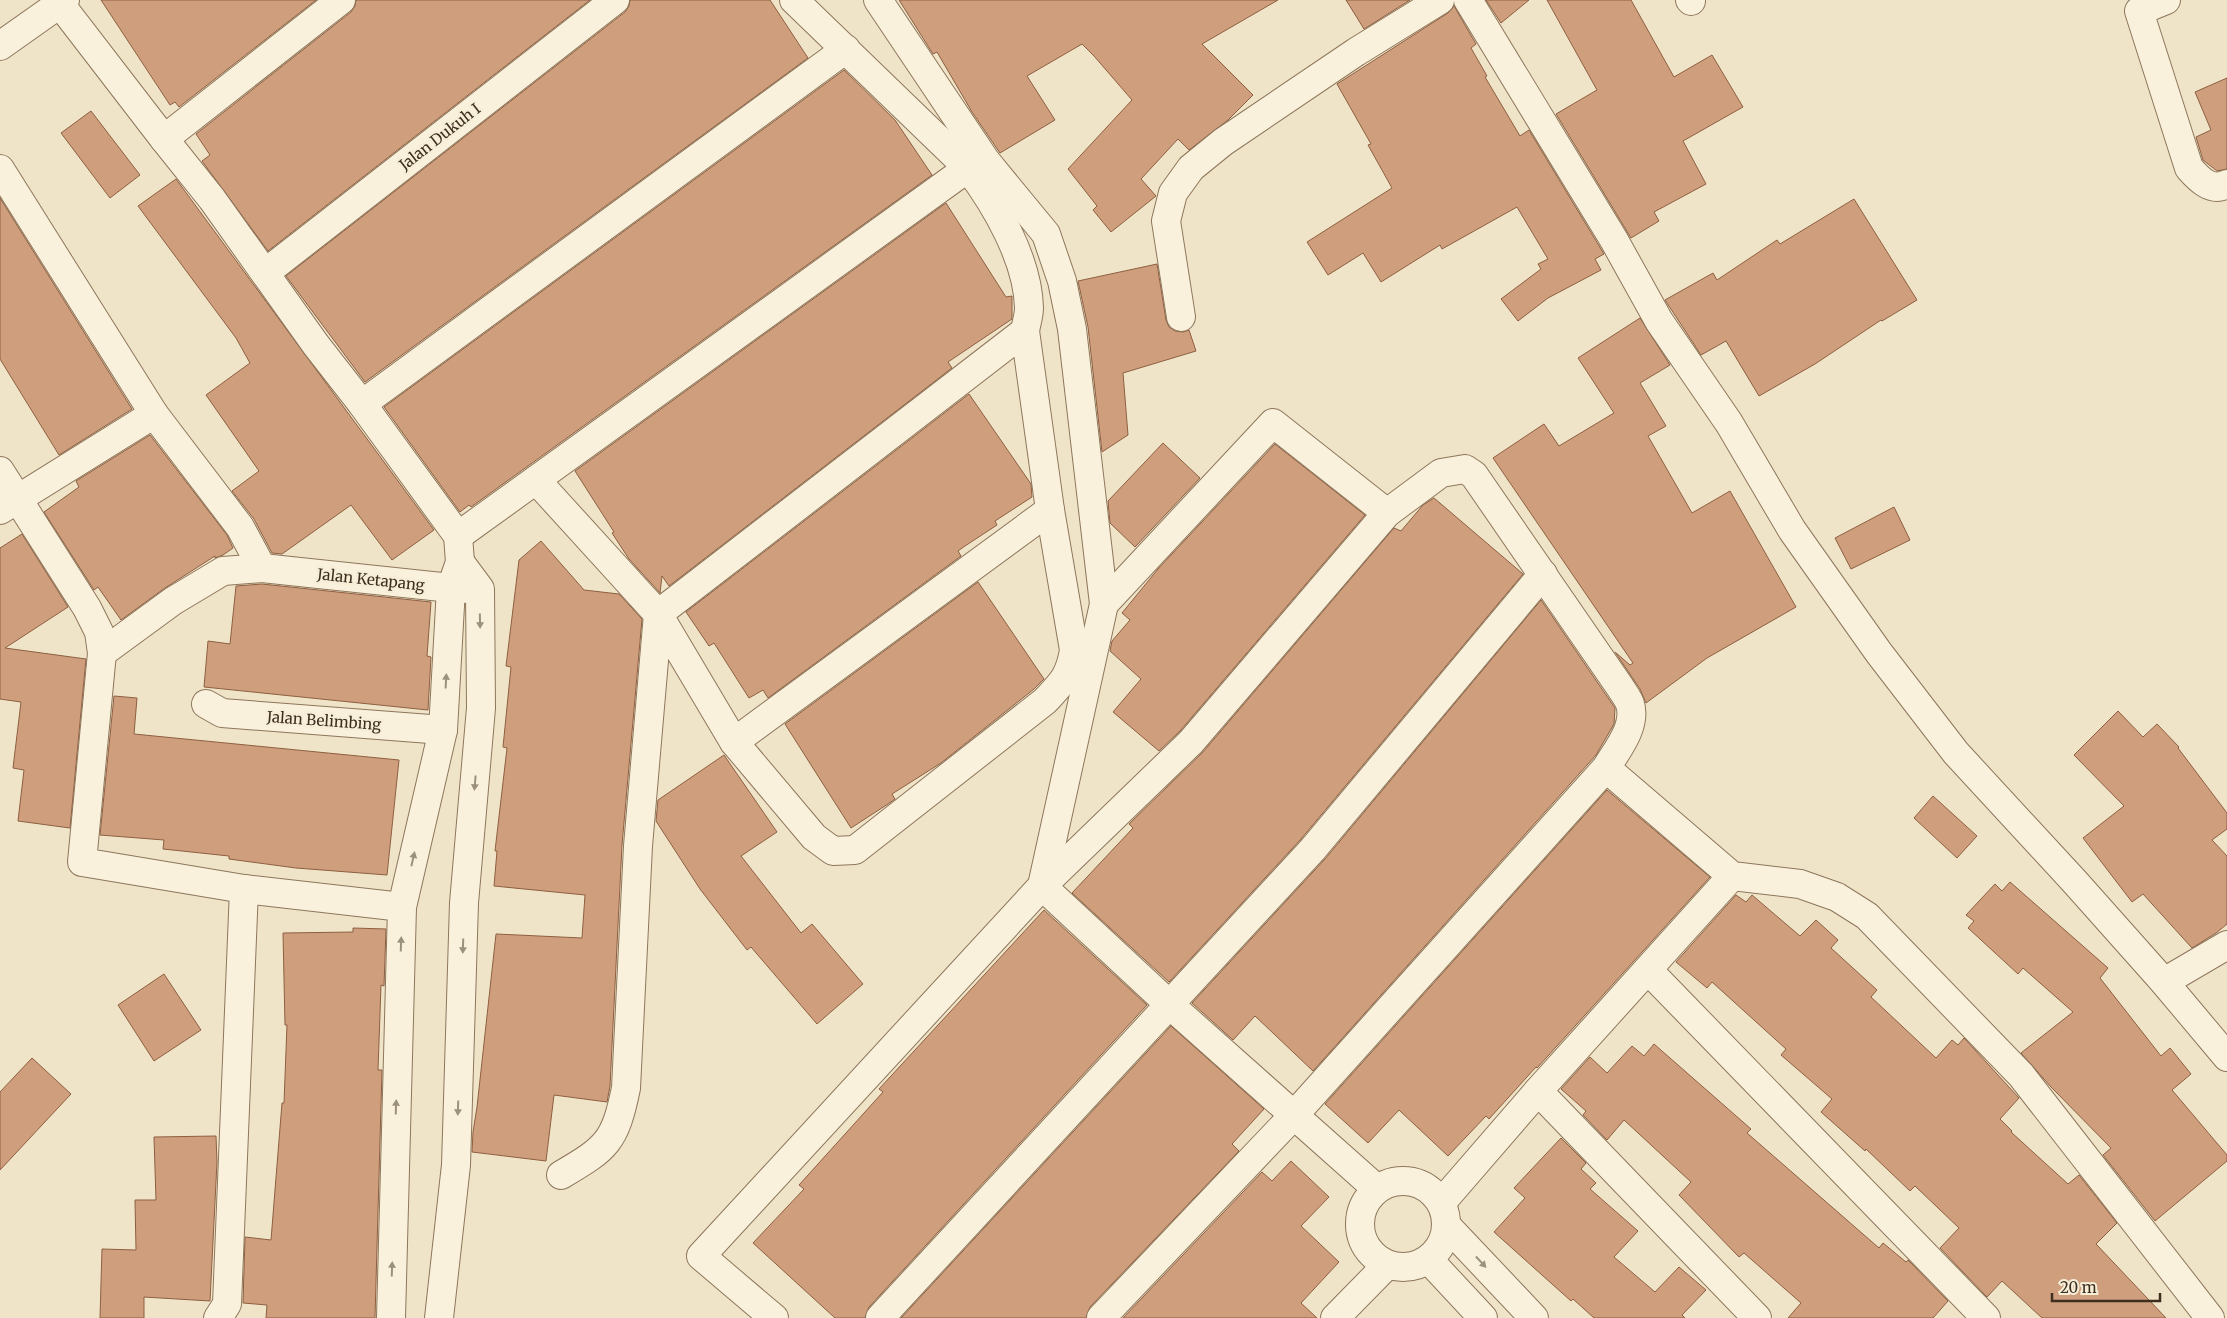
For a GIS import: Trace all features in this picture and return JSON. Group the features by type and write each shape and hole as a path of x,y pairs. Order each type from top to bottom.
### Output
{"street":[{"path":"164,139 341,0"},
{"name":"Jalan Dukuh I","path":"265,274 615,0"},
{"path":"536,480 658,614 734,742 814,837 833,851 855,850 1045,701 1066,679 1072,667 1074,650 1050,510 1025,331 1029,309 1026,283 1009,234 986,191 968,168 794,0"},
{"path":"878,0 986,162 1046,234 1062,281 1072,329 1104,604 1042,886"},
{"path":"1181,317 1166,221 1173,193 1191,168 1223,142 1356,52 1440,0"},
{"path":"1468,0 1614,240 1659,321 1728,423 1792,530 1879,653 1956,753 2075,882 2164,982 2227,1057"},
{"path":"2166,0 2139,11 2189,168 2200,181 2211,186 2227,184"},
{"path":"0,46 61,1 164,139 212,199 316,345 362,404 459,549 480,589 481,708 464,903 456,1165 439,1318"},
{"path":"362,404 846,49"},
{"path":"391,1318 402,907 443,730 451,588 459,549 536,480 968,168"},
{"path":"0,169 154,414 240,528 262,568"},
{"path":"561,1175 592,1156 608,1141 620,1120 626,1088 638,846 658,614 1025,331"},
{"path":"9,505 154,414"},
{"path":"1104,604 1273,422 1387,513"},
{"path":"774,1318 702,1256 1042,886 1191,742 1387,513 1441,473 1465,469 1474,475 1630,703 1632,716 1628,731 1606,768 1295,1114 1101,1318"},
{"path":"0,471 9,505 87,608 99,632 102,653 82,862 244,890 402,907"},
{"path":"734,742 1050,510"},
{"name":"Jalan Ketapang","path":"102,653 173,601 222,571 262,568 451,588 480,589"},
{"path":"880,1318 1313,849 1543,574"},
{"name":"Jalan Belimbing","path":"206,704 222,713 443,730"},
{"path":"1606,768 1732,876 1800,884 1837,897 1867,916 2021,1075 2210,1318"},
{"path":"1534,1318 1445,1214 1424,1185 1400,1181 1377,1188 1363,1207 1360,1230 1369,1251 1387,1265 1409,1268 1429,1260 1441,1247 1445,1214 1538,1091 1732,876"},
{"path":"1042,886 1170,1005 1377,1188"},
{"path":"218,1318 227,1304 244,890"},
{"path":"2164,982 2227,945"},
{"path":"1648,970 1986,1318"},
{"path":"1538,1091 1757,1318"},
{"path":"1429,1260 1483,1318"},
{"path":"1335,1318 1387,1265"}],"building":[{"path":"101,0 316,0 179,107 175,102 170,105"},
{"path":"356,0 590,0 268,251 202,161 210,155 196,134 351,12"},
{"path":"630,0 770,0 808,58 365,382 286,276 625,12"},
{"path":"899,0 1278,0 1202,44 1253,95 1228,120 1189,150 1178,139 1141,179 1156,196 1111,232 1093,210 1097,206 1068,169 1132,100 1094,56 1082,44 1027,76 1055,120 1000,153 972,112 937,52 933,54"},
{"path":"1346,0 1410,0 1364,29"},
{"path":"1486,0 1529,0 1501,23"},
{"path":"1547,0 1631,0 1674,77 1712,55 1743,107 1683,141 1706,184 1654,212 1659,221 1631,238 1556,114 1597,90"},
{"path":"1454,6 1476,44 1471,48 1487,76 1485,77 1520,136 1529,130 1604,254 1595,259 1601,270 1548,298 1518,321 1501,299 1541,269 1538,264 1548,259 1517,207 1442,249 1440,245 1381,282 1363,253 1328,275 1307,242 1392,188 1368,145 1371,144 1337,84 1448,13"},
{"path":"844,70 895,120 932,175 471,507 469,505 460,512 384,407"},
{"path":"2227,78 2227,169 2217,171 2203,160 2196,137 2211,130 2195,92"},
{"path":"91,111 140,175 110,198 61,133"},
{"path":"176,179 434,530 392,560 351,505 282,554 272,553 254,519 232,491 259,471 206,395 250,363 236,338 138,206"},
{"path":"0,198 132,409 59,455 0,359"},
{"path":"1854,199 1917,300 1881,320 1815,364 1759,396 1726,341 1701,355 1665,300 1713,273 1717,280 1777,240 1780,244"},
{"path":"946,203 1006,297 1012,296 1012,319 948,362 952,368 669,586 662,576 660,593 629,559 575,471"},
{"path":"1157,264 1166,320 1169,327 1175,331 1183,332 1189,330 1196,351 1123,373 1128,435 1102,452 1088,327 1078,281"},
{"path":"1640,318 1670,365 1640,383 1666,426 1648,436 1692,513 1730,491 1796,607 1707,658 1646,703 1640,689 1615,652 1630,665 1633,663 1493,458 1544,424 1559,446 1614,413 1578,358"},
{"path":"969,394 1031,484 1032,497 995,521 997,525 958,551 961,556 768,698 763,690 749,698 714,643 709,646 686,612"},
{"path":"150,435 227,535 233,548 223,555 215,558 215,556 165,588 121,620 98,587 94,590 44,512 79,487 76,481"},
{"path":"1163,443 1200,478 1135,547 1110,523 1108,501"},
{"path":"1275,444 1365,515 1180,731 1159,751 1113,712 1141,679 1110,651 1112,641 1130,620 1122,613 1158,569"},
{"path":"1434,498 1523,574 1301,839 1169,982 1072,893 1133,828 1129,824 1203,752 1394,528 1401,531 1423,505"},
{"path":"1894,507 1910,540 1851,569 1835,538"},
{"path":"22,534 68,607 5,648 86,659 70,828 18,821 24,770 13,768 21,702 0,699 0,548"},
{"path":"541,541 584,590 619,594 642,619 622,845 610,1086 607,1102 554,1095 546,1161 472,1152 496,934 582,938 585,895 494,886 497,851 495,851 507,748 503,747 511,667 506,666 519,560"},
{"path":"978,582 1044,679 941,763 892,794 895,799 851,828 785,724"},
{"path":"262,584 431,602 427,656 431,657 428,710 204,687 208,641 230,644 236,586"},
{"path":"1541,600 1615,708 1614,724 1596,755 1313,1071 1255,1016 1233,1040 1192,1003 1325,859"},
{"path":"114,696 137,698 134,734 399,760 387,875 296,868 229,859 229,856 163,849 164,840 100,835"},
{"path":"2118,711 2143,737 2157,724 2179,747 2227,813 2227,829 2212,840 2227,856 2227,924 2192,948 2143,894 2132,902 2083,838 2124,806 2074,755"},
{"path":"724,755 777,832 741,856 801,933 812,924 863,984 817,1024 751,947 747,950 700,889 656,821 658,800"},
{"path":"1607,790 1710,877 1537,1068 1489,1119 1486,1116 1448,1156 1399,1110 1368,1143 1325,1104"},
{"path":"1933,796 1977,836 1957,858 1914,818"},
{"path":"2010,882 2108,968 2100,978 2161,1056 2170,1048 2191,1074 2172,1090 2227,1155 2227,1161 2155,1221 2103,1155 2111,1148 2051,1087 2021,1053 2073,1012 2023,968 2018,974 1968,928 1974,921 1966,915 1995,884 2002,891"},
{"path":"1736,895 1746,902 1752,895 1800,936 1816,920 1838,940 1831,948 1877,990 1871,997 1936,1058 1952,1040 1958,1045 1964,1038 2019,1098 2000,1119 2011,1132 2068,1184 2079,1175 2117,1223 2096,1244 2166,1318 2042,1318 2002,1281 1987,1297 1940,1248 1959,1228 1915,1186 1910,1191 1866,1149 1865,1151 1821,1112 1832,1099 1781,1055 1786,1049 1712,982 1707,988 1676,962"},
{"path":"1044,910 1147,1005 869,1307 865,1318 835,1318 753,1243 804,1189 799,1185 883,1092 879,1089"},
{"path":"353,928 386,929 384,986 381,985 378,1070 382,1070 375,1318 266,1318 267,1305 243,1303 245,1237 271,1240 282,1103 284,1103 287,1025 285,1025 283,933 353,932"},
{"path":"164,974 201,1030 154,1061 118,1005"},
{"path":"1171,1026 1264,1109 1232,1144 1239,1151 1090,1307 1086,1318 901,1318"},
{"path":"1654,1044 1751,1129 1747,1133 1879,1248 1883,1243 1906,1262 1908,1260 1948,1301 1933,1318 1788,1318 1801,1303 1744,1253 1739,1257 1679,1195 1691,1182 1624,1120 1607,1140 1583,1115 1586,1111 1561,1089 1590,1057 1607,1073 1632,1046 1644,1056"},
{"path":"32,1058 71,1094 0,1170 0,1092"},
{"path":"216,1136 217,1162 210,1301 144,1297 144,1318 100,1318 102,1249 136,1250 135,1200 156,1200 154,1137"},
{"path":"1561,1138 1586,1163 1581,1169 1596,1183 1590,1189 1638,1231 1614,1257 1655,1292 1679,1267 1706,1290 1682,1315 1685,1318 1594,1318 1573,1299 1571,1301 1494,1232 1525,1198 1514,1188"},
{"path":"1291,1161 1329,1197 1301,1226 1339,1262 1301,1303 1317,1318 1123,1318 1262,1172 1272,1181"}]}
